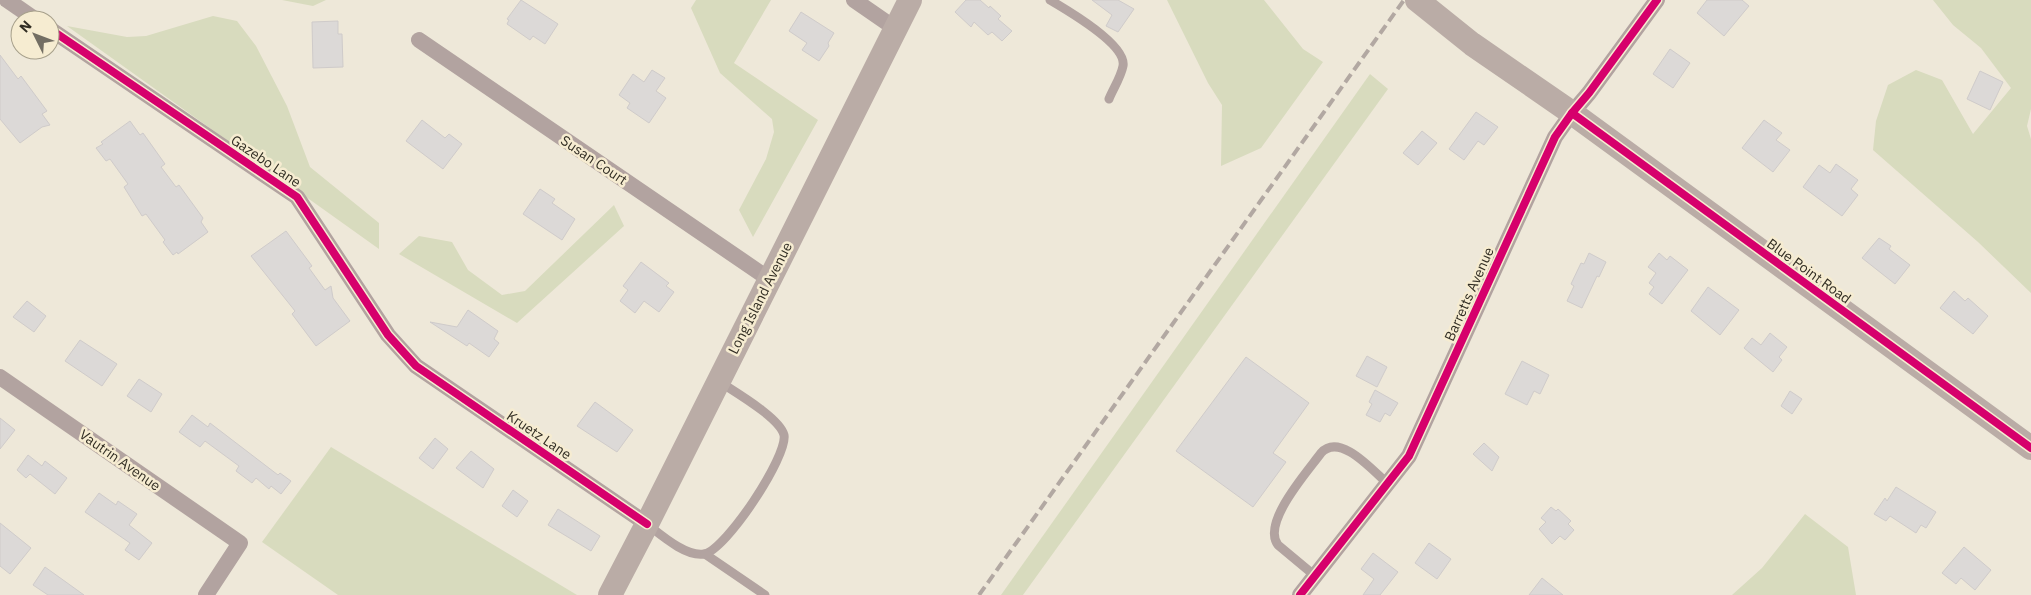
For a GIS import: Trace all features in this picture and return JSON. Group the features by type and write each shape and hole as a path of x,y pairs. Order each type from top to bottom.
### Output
{"street":[{"path":"7,0 22,10"},
{"path":"854,0 896,29"},
{"name":"Long Island Avenue","path":"614,593 769,279 910,0"},
{"name":"Blue Point Road","path":"1417,0 1472,44 1572,113 2031,448"},
{"name":"Barretts Avenue","path":"1300,595 1314,574 1409,456 1549,149 1572,113 1589,94 1657,0"},
{"name":"Gazebo Lane","path":"60,36 297,198 388,335 416,366"},
{"name":"Susan Court","path":"420,40 769,279"},
{"name":"Kruetz Lane","path":"416,366 647,524"},
{"name":"Vautrin Avenue","path":"0,377 240,543 206,595"}],"lane":[{"path":"1050,0 1100,33 1116,47 1122,58 1123,66 1109,99"},
{"path":"705,554 727,538 740,522 778,461 784,446 784,434 778,423 719,381"},
{"path":"1314,574 1274,540 1276,519 1284,504 1321,453 1331,446 1344,448 1387,483"},
{"path":"647,524 676,545 693,554 705,554 765,595"}],"green space":[{"path":"282,0 326,0 313,6"},
{"path":"696,0 771,0 734,63 818,120 753,237 739,210 766,159 774,132 772,119 720,73 691,8"},
{"path":"1167,0 1264,0 1303,49 1323,62 1261,148 1221,166 1222,105 1208,83"},
{"path":"1933,0 2031,0 2031,109 2027,126 2031,139 2031,293 1978,242 1873,150 1876,121 1888,85 1916,70 1942,80 1973,134 2011,88 1981,48 1953,25"},
{"path":"213,16 237,21 256,46 287,106 310,167 379,223 379,249 67,26 127,37 146,36"},
{"path":"1370,74 1388,89 1023,595 1001,595"},
{"path":"614,205 624,226 517,323 399,254 419,236 452,242 468,270 502,295 525,291"},
{"path":"331,447 577,595 338,595 262,542"},
{"path":"1805,514 1848,547 1856,595 1732,595 1762,568"}],"building":[{"path":"521,0 558,24 545,44 533,36 530,40 507,24 509,20 507,19"},
{"path":"966,0 980,0 989,8 990,6 1001,16 998,19 1012,31 1002,41 992,32 988,35 974,22 971,27 955,12"},
{"path":"1092,0 1118,0 1134,9 1118,32 1106,26 1112,15"},
{"path":"1707,0 1742,0 1749,6 1724,36 1697,13"},
{"path":"801,12 834,33 828,43 829,46 819,61 802,50 807,43 789,31"},
{"path":"338,21 338,34 342,34 343,67 313,68 312,22"},
{"path":"1670,49 1690,63 1673,88 1653,74"},
{"path":"0,55 18,79 21,76 47,111 42,114 50,125 42,127 20,143 0,119"},
{"path":"652,70 665,78 656,91 666,98 649,123 627,108 630,103 619,95 633,74 644,82"},
{"path":"1980,71 2003,82 1990,110 1967,99"},
{"path":"1476,112 1498,127 1484,145 1478,141 1464,160 1449,149"},
{"path":"422,120 445,138 449,134 462,144 443,169 406,141"},
{"path":"1764,120 1782,133 1776,140 1790,150 1773,172 1742,148"},
{"path":"130,121 140,135 143,133 165,164 161,167 176,187 179,185 203,218 201,222 208,232 178,254 177,252 173,255 163,242 165,240 146,214 142,216 124,187 128,184 110,159 106,161 96,148 103,144 101,142"},
{"path":"1422,131 1437,143 1418,165 1403,153"},
{"path":"1836,164 1858,180 1851,189 1858,195 1842,216 1803,187 1819,165 1830,173"},
{"path":"540,189 555,199 552,203 575,219 562,240 523,214"},
{"path":"286,231 312,266 309,268 325,290 331,286 333,298 350,321 316,346 292,314 295,311 251,256"},
{"path":"1879,238 1891,246 1889,249 1910,265 1895,284 1862,258"},
{"path":"1589,253 1606,262 1599,277 1597,276 1582,308 1567,301 1574,286 1571,284 1581,263 1584,264"},
{"path":"1659,253 1667,260 1670,256 1688,270 1662,304 1649,294 1654,287 1649,283 1656,273 1648,267"},
{"path":"641,262 669,283 666,286 674,292 659,312 644,301 635,313 620,301 628,290 623,286"},
{"path":"1708,287 1739,310 1720,335 1691,311"},
{"path":"1954,291 1965,301 1968,298 1988,316 1973,334 1940,308"},
{"path":"27,301 46,316 34,332 13,317"},
{"path":"468,310 498,331 494,339 499,343 489,357 469,343 467,346 430,322 457,327"},
{"path":"1770,333 1787,347 1779,357 1782,360 1773,372 1744,348 1752,338 1761,345"},
{"path":"80,340 117,364 102,386 65,361"},
{"path":"1367,356 1387,367 1377,387 1356,376"},
{"path":"1246,357 1309,403 1273,453 1286,462 1253,507 1176,451"},
{"path":"1522,361 1549,375 1540,394 1534,391 1527,405 1505,394"},
{"path":"139,379 162,394 151,412 127,396"},
{"path":"1375,390 1398,403 1390,416 1385,413 1380,422 1366,415 1372,404 1369,402"},
{"path":"1790,391 1802,399 1792,414 1781,406"},
{"path":"595,402 633,430 617,452 577,426"},
{"path":"192,415 208,427 210,423 278,475 280,473 291,481 281,494 271,486 269,489 256,478 252,483 236,471 239,466 205,441 200,447 179,432"},
{"path":"0,418 15,430 0,449"},
{"path":"435,438 448,449 433,469 419,458"},
{"path":"1484,443 1499,457 1492,471 1473,454"},
{"path":"471,451 494,469 483,488 456,468"},
{"path":"28,455 42,466 45,461 67,478 55,494 30,474 26,478 17,470"},
{"path":"1896,487 1936,512 1926,528 1921,525 1916,533 1890,516 1886,521 1874,514 1885,498 1887,501"},
{"path":"513,490 528,501 517,517 502,506"},
{"path":"99,493 116,505 118,501 137,514 129,525 152,543 139,560 125,550 130,543 85,512"},
{"path":"1551,507 1556,511 1558,509 1571,521 1568,524 1574,530 1565,540 1560,536 1552,544 1539,529 1546,522 1541,518"},
{"path":"558,509 600,536 591,551 548,525"},
{"path":"0,523 31,548 10,574 0,566"},
{"path":"1429,543 1451,559 1437,579 1415,563"},
{"path":"1964,547 1991,570 1975,590 1961,578 1956,584 1942,573"},
{"path":"1373,553 1398,572 1380,595 1363,595 1374,579 1361,569"},
{"path":"45,567 84,595 48,595 33,585"},
{"path":"1542,578 1563,595 1529,595"}],"railway":[{"path":"979,595 1404,0"}],"cycle path":[{"path":"1300,595 1409,456 1555,137 1657,0"},
{"path":"60,36 297,197 388,335 416,366 647,524"},
{"path":"1572,113 2031,448"}]}
